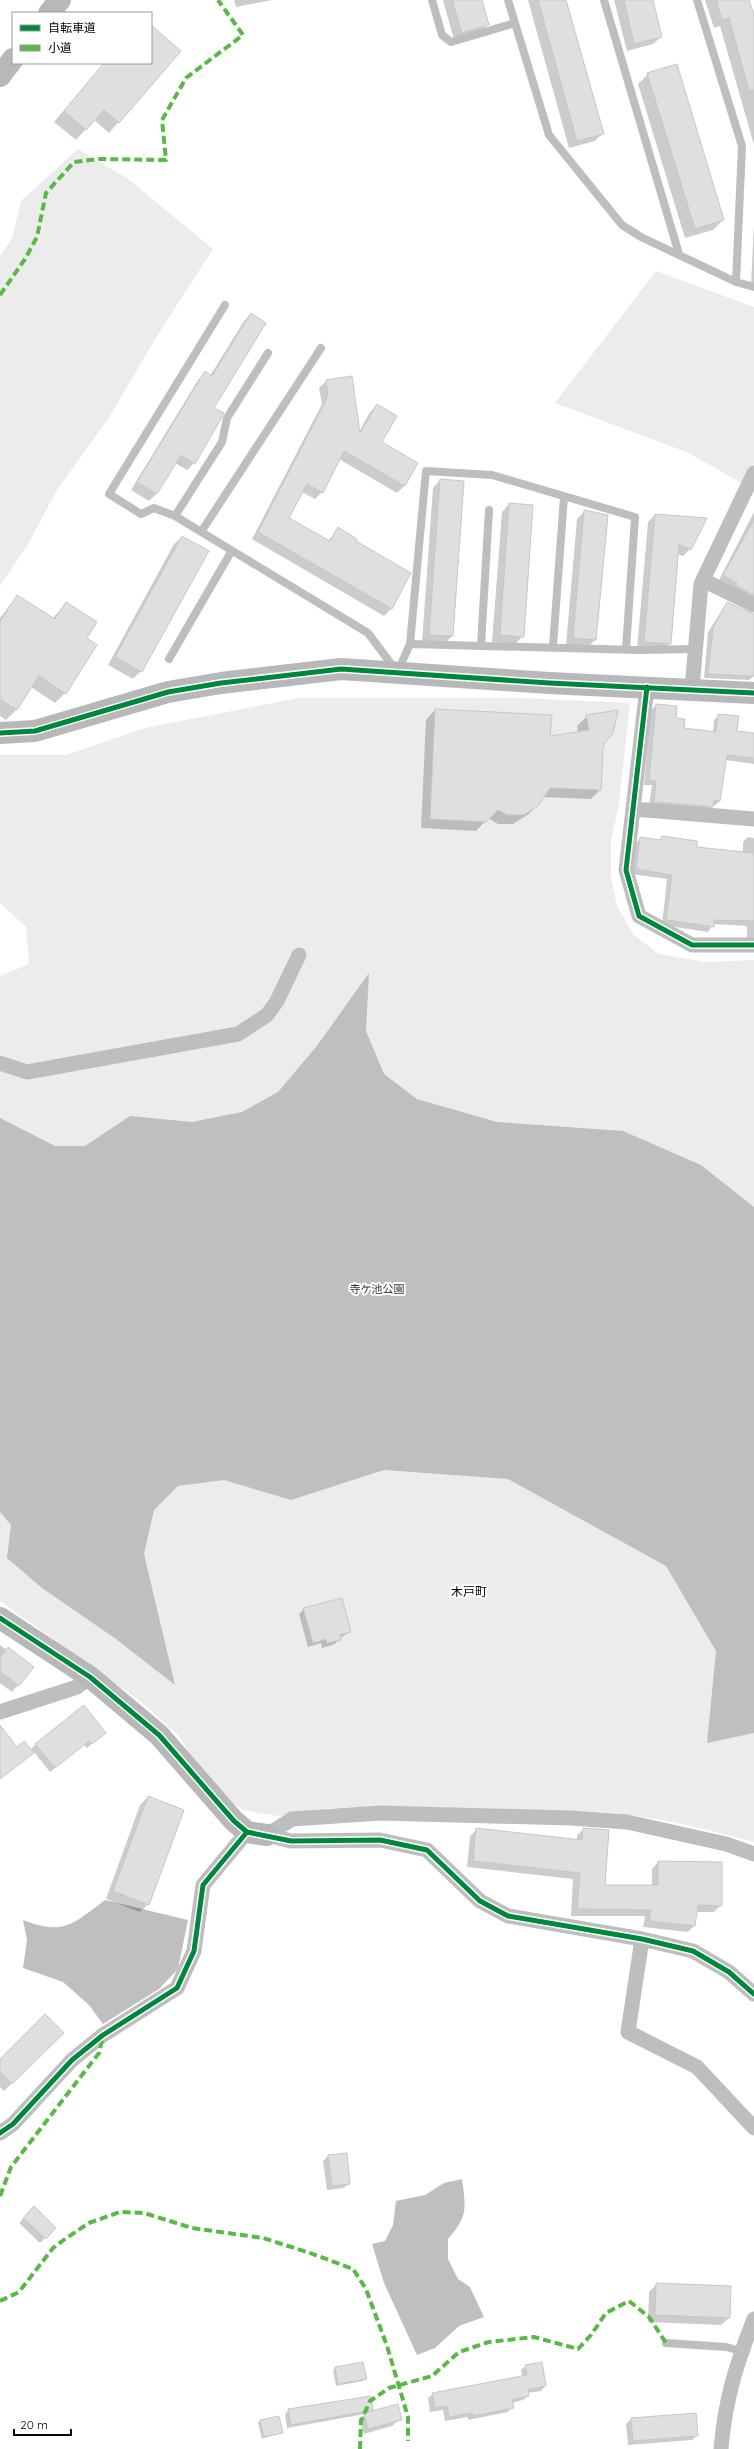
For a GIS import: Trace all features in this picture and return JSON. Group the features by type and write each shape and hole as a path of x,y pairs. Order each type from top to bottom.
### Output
{"street":[{"path":"50,12 60,0"},
{"path":"0,76 12,60"},
{"path":"692,689 703,580 748,499 754,473"},
{"path":"703,580 754,605"},
{"path":"0,733 35,731 168,692 222,683 341,669 550,683 754,693"},
{"path":"647,687 626,870 639,916 692,945 754,944"},
{"path":"634,809 754,819"},
{"path":"0,1063 27,1072 238,1034 267,1015 277,1001 299,955"},
{"path":"0,1618 90,1677 159,1735 234,1821 257,1833 291,1841 380,1840 427,1850 480,1901 508,1916 642,1939 693,1951 729,1972 754,1994"},
{"path":"0,1712 77,1687 90,1677"},
{"path":"0,2133 13,2124 77,2056 103,2035 177,1988 194,1951 203,1885 257,1833 292,1819 380,1813 571,1818 627,1822 726,1844 754,1854"},
{"path":"642,1939 628,2032 698,2067 754,2128"},
{"path":"721,2449 724,2411 742,2351 754,2319"}],"lane":[{"path":"432,0 442,35 451,42 515,23"},
{"path":"508,0 549,135 622,225 641,237 736,282 754,287"},
{"path":"604,0 679,254"},
{"path":"697,0 742,146 736,282"},
{"path":"225,305 109,494 141,514 154,508 175,516 231,552 368,633 397,673 410,644 426,471 492,476 635,518 626,649"},
{"path":"201,532 321,348"},
{"path":"175,516 222,442 227,418 268,353"},
{"path":"553,646 564,497"},
{"path":"481,645 489,510"},
{"path":"169,659 231,552"},
{"path":"410,644 553,646 626,649 696,649"},
{"path":"666,2343 726,2347 742,2351"}],"green space":[{"path":"78,149 127,178 213,249 157,336 110,416 57,490 28,544 0,586 0,256 12,239 21,201"},
{"path":"656,271 754,307 754,463 743,484 689,453 555,403"},
{"name":"寺ケ池公園","path":"298,698 519,698 630,703 619,804 611,841 611,877 617,906 634,935 659,954 705,962 754,960 754,1842 678,1823 639,1816 600,1812 390,1806 329,1808 278,1816 243,1810 221,1795 200,1773 179,1736 140,1701 0,1601 0,976 29,964 26,927 0,903 0,755 66,755 145,728"}],"shaded area":[{"path":"369,973 366,1031 384,1074 417,1099 497,1122 623,1131 701,1165 754,1207 754,1733 707,1743 716,1651 666,1566 508,1479 384,1470 291,1500 224,1480 178,1486 154,1510 144,1554 175,1685 116,1639 42,1588 7,1558 11,1525 0,1512 0,1118 55,1146 85,1146 130,1116 192,1122 242,1112 278,1092 316,1047"},
{"path":"105,1900 188,1920 178,1969 159,1989 103,2024 89,2005 63,1982 23,1968 27,1940 23,1920 37,1925 59,1927 76,1921"},
{"path":"462,2179 465,2205 464,2212 455,2231 448,2239 448,2259 458,2279 470,2287 484,2317 459,2326 435,2348 417,2355 384,2283 372,2244 385,2241 393,2225 396,2201 425,2195 444,2183"}],"building":[{"path":"452,0 482,0 489,25 462,33"},
{"path":"538,0 566,0 604,134 577,141"},
{"path":"624,0 653,0 662,37 634,44"},
{"path":"716,0 749,0 754,15 754,90 749,91 729,18 722,20"},
{"path":"152,26 181,51 119,123 104,110 86,130 64,111 103,64 152,64"},
{"path":"677,64 724,220 695,229 647,73"},
{"path":"251,313 266,323 214,408 224,413 222,417 195,464 181,455 157,494 137,482 205,371 212,376"},
{"path":"352,376 360,433 377,404 397,416 382,442 418,463 405,486 344,451 323,493 307,484 289,518 330,541 338,527 357,539 356,541 411,573 392,609 258,532 328,396 326,380"},
{"path":"440,479 464,481 453,636 429,635"},
{"path":"509,503 533,505 524,637 500,635"},
{"path":"584,510 608,515 596,640 573,638"},
{"path":"655,514 707,518 691,550 679,544 671,644 644,642"},
{"path":"754,520 754,595 736,586 737,583 723,575"},
{"path":"182,536 209,551 142,672 115,657"},
{"path":"17,595 55,619 66,602 97,622 87,638 97,645 66,694 39,676 17,710 0,699 0,622"},
{"path":"727,602 754,614 754,676 708,674 713,627"},
{"path":"656,704 677,706 676,718 685,719 684,728 716,732 718,714 739,716 737,731 754,733 754,758 727,755 720,801 714,800 713,807 654,802 656,781 649,780"},
{"path":"435,709 552,715 550,736 589,730 586,715 618,710 613,734 605,742 603,749 601,790 550,788 539,805 524,815 508,815 498,810 486,822 430,819"},
{"path":"662,836 697,841 697,847 754,853 754,921 714,920 714,927 666,920 672,875 636,869 640,837 661,840"},
{"path":"342,1598 351,1632 340,1635 341,1640 327,1643 326,1639 313,1643 303,1608"},
{"path":"8,1647 34,1667 19,1686 0,1671 0,1658"},
{"path":"84,1705 106,1733 92,1744 89,1741 55,1768 35,1744"},
{"path":"0,1725 17,1747 24,1741 34,1753 0,1779"},
{"path":"148,1796 184,1810 149,1905 113,1891"},
{"path":"476,1828 582,1840 583,1828 609,1830 605,1885 658,1885 658,1861 722,1862 722,1906 698,1905 695,1926 649,1921 651,1910 577,1909 580,1873 473,1861"},
{"path":"45,2014 64,2033 12,2084 0,2072 0,2059"},
{"path":"347,2153 350,2184 332,2186 328,2155"},
{"path":"34,2206 56,2228 46,2239 23,2218"},
{"path":"656,2283 731,2286 730,2318 655,2315"},
{"path":"363,2362 367,2379 338,2384 335,2367"},
{"path":"542,2362 546,2386 528,2390 529,2396 512,2400 514,2408 473,2416 472,2413 449,2417 447,2406 435,2408 432,2393 527,2375 525,2365"},
{"path":"371,2396 373,2410 291,2425 288,2409"},
{"path":"398,2404 402,2420 368,2429 364,2413"},
{"path":"696,2413 698,2436 633,2441 631,2418"},
{"path":"279,2416 283,2433 264,2437 260,2420"}],"marked path":[{"path":"0,295 25,259 37,237 46,193 74,162 99,159 166,160 162,120 186,78 243,35 218,0"},
{"path":"0,2196 11,2167 99,2053 103,2036"},
{"path":"0,2301 19,2292 53,2248 65,2239 89,2223 120,2212 144,2213 192,2228 263,2238 310,2253 353,2269 366,2289 387,2346 408,2417 408,2441"},
{"path":"360,2449 361,2421 370,2401 389,2388 432,2376 459,2352 489,2342 534,2337 578,2349 591,2335 606,2313 629,2301 649,2317 666,2343"}],"cycle path":[{"path":"0,733 35,731 168,692 221,683 341,669 549,683 754,693"},
{"path":"647,687 626,870 639,916 692,945 754,945"},
{"path":"0,1618 90,1677 159,1735 234,1821 247,1832 291,1841 380,1840 427,1850 480,1901 508,1916 642,1939 693,1951 729,1972 754,1994"},
{"path":"0,2133 13,2124 72,2060 103,2035 177,1988 194,1951 203,1885 247,1832"}],"district":[{"name":"木戸町","path":"469,1591"}]}
